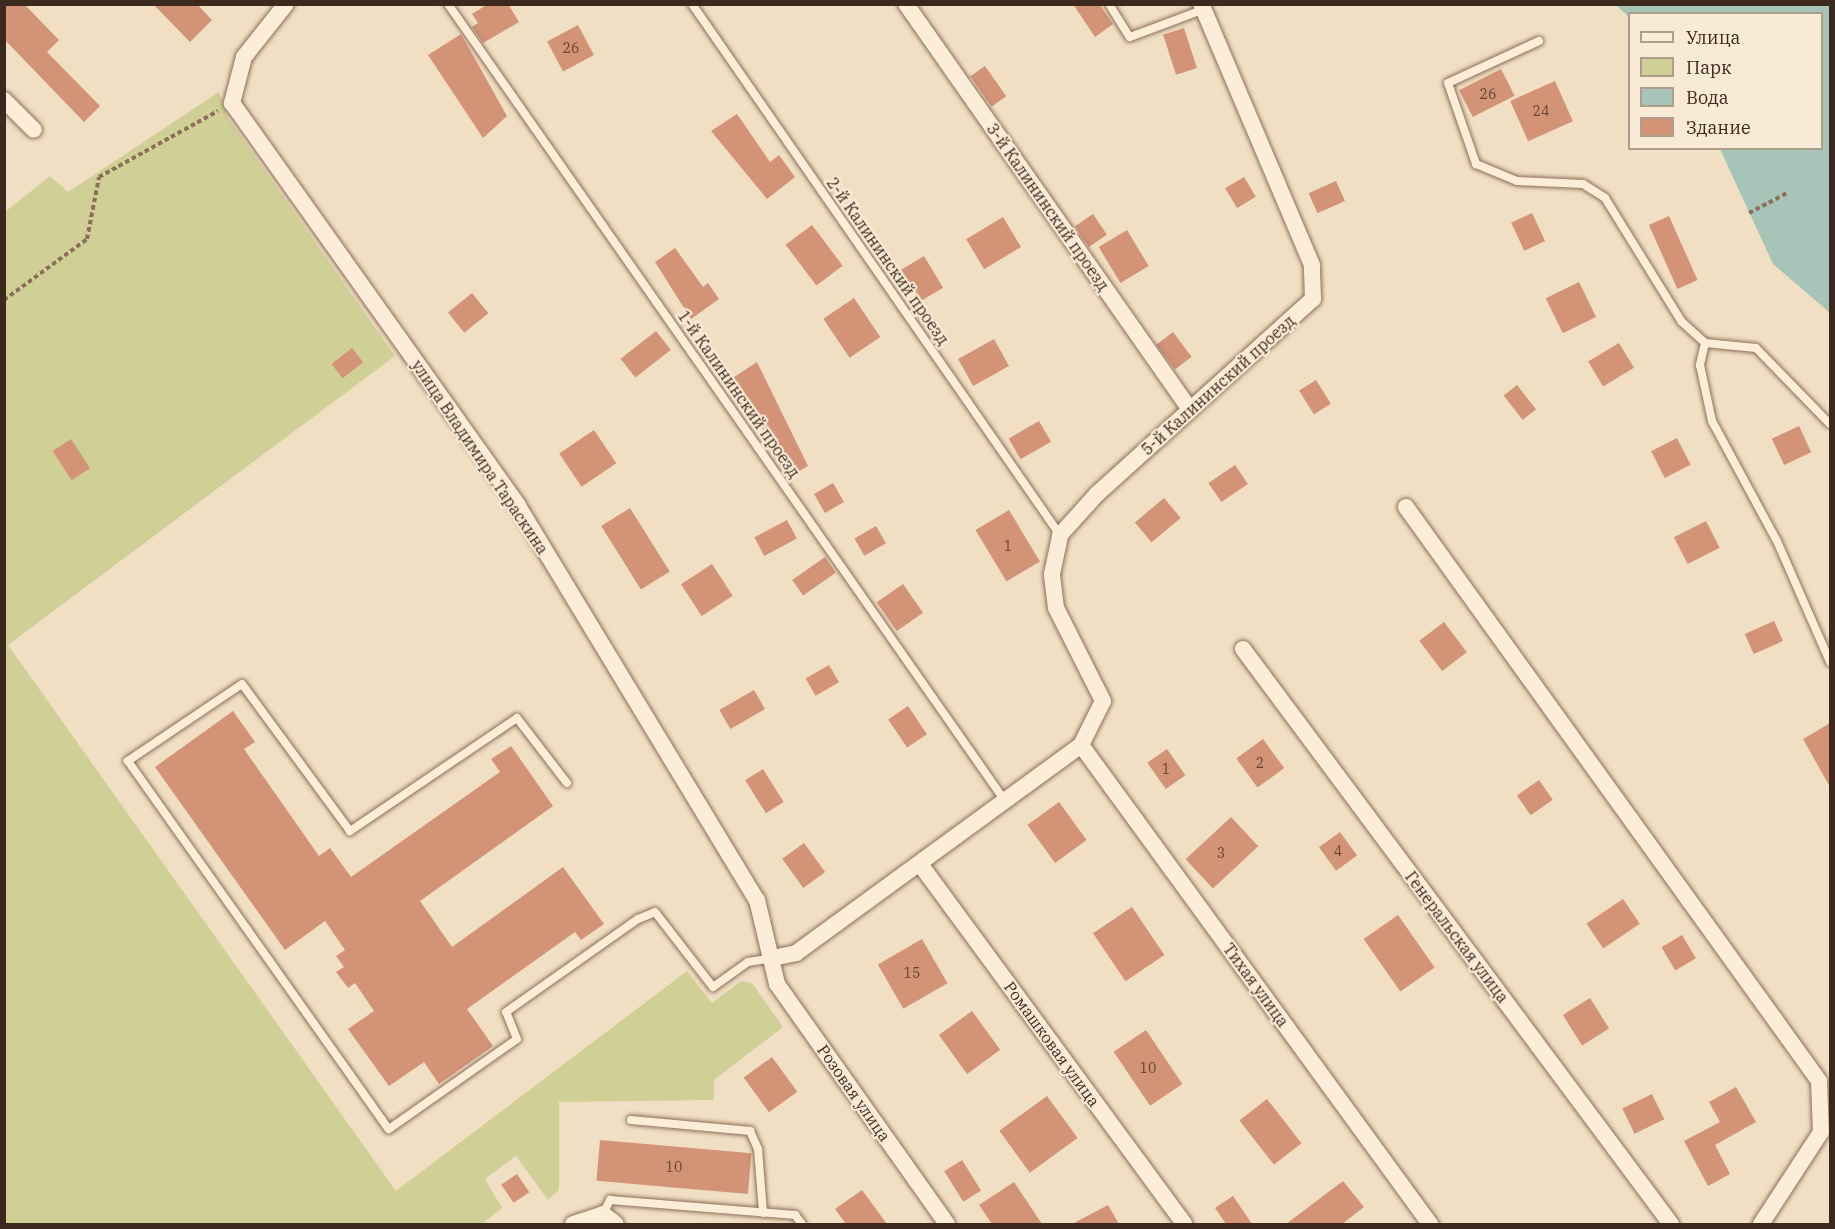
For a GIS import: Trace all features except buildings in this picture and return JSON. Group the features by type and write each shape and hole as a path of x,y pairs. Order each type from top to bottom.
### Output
{"street":[{"path":"232,103 244,57 286,4"},
{"name":"3-й Калининский проезд","path":"906,4 1190,410"},
{"name":"5-й Калининский проезд","path":"1060,535 1097,494 1313,299 1308,254 1201,7"},
{"path":"4,100 34,130"},
{"name":"улица Владимира Тараскина","path":"232,103 518,506 757,900 773,958"},
{"path":"1406,507 1819,1081 1821,1132 1761,1224"},
{"path":"773,958 796,952 1081,746 1103,701 1056,608 1052,574 1060,535"},
{"name":"Генеральская улица","path":"1243,649 1671,1224"},
{"name":"Тихая улица","path":"1081,746 1430,1224"},
{"name":"Ромашковая улица","path":"920,864 1184,1224"},
{"name":"Розовая улица","path":"773,958 777,984 947,1224"},
{"path":"573,1224 603,1214 616,1224"}],"lane":[{"name":"1-й Калининский проезд","path":"448,4 1005,802"},
{"name":"2-й Калининский проезд","path":"692,4 1060,535"},
{"path":"1108,4 1130,37 1201,7"},
{"path":"1539,41 1448,83 1476,164 1517,181 1583,184 1605,198 1682,322 1705,343 1756,348 1830,424"},
{"path":"1705,343 1700,365 1712,421 1778,541 1830,662"},
{"path":"567,783 517,718 350,831 242,684 128,761 389,1129 517,1039 506,1012 638,919 655,912 713,987 748,962 773,958"},
{"path":"631,1120 750,1131 758,1149 763,1213"},
{"path":"603,1214 610,1200 795,1215 802,1224"}],"path":[{"path":"4,300 87,239 99,177 232,103"},
{"path":"1749,213 1787,193"}],"green space":[{"path":"219,92 228,118 395,356 8,645 396,1191 687,971 712,1003 741,981 752,983 783,1027 714,1080 714,1100 559,1102 559,1190 548,1200 516,1156 485,1179 502,1208 482,1224 5,1224 5,212 50,176 68,192"}],"water":[{"path":"1616,5 1830,5 1830,313 1773,264 1720,150 1823,150 1823,12 1628,12 1628,16"}]}
